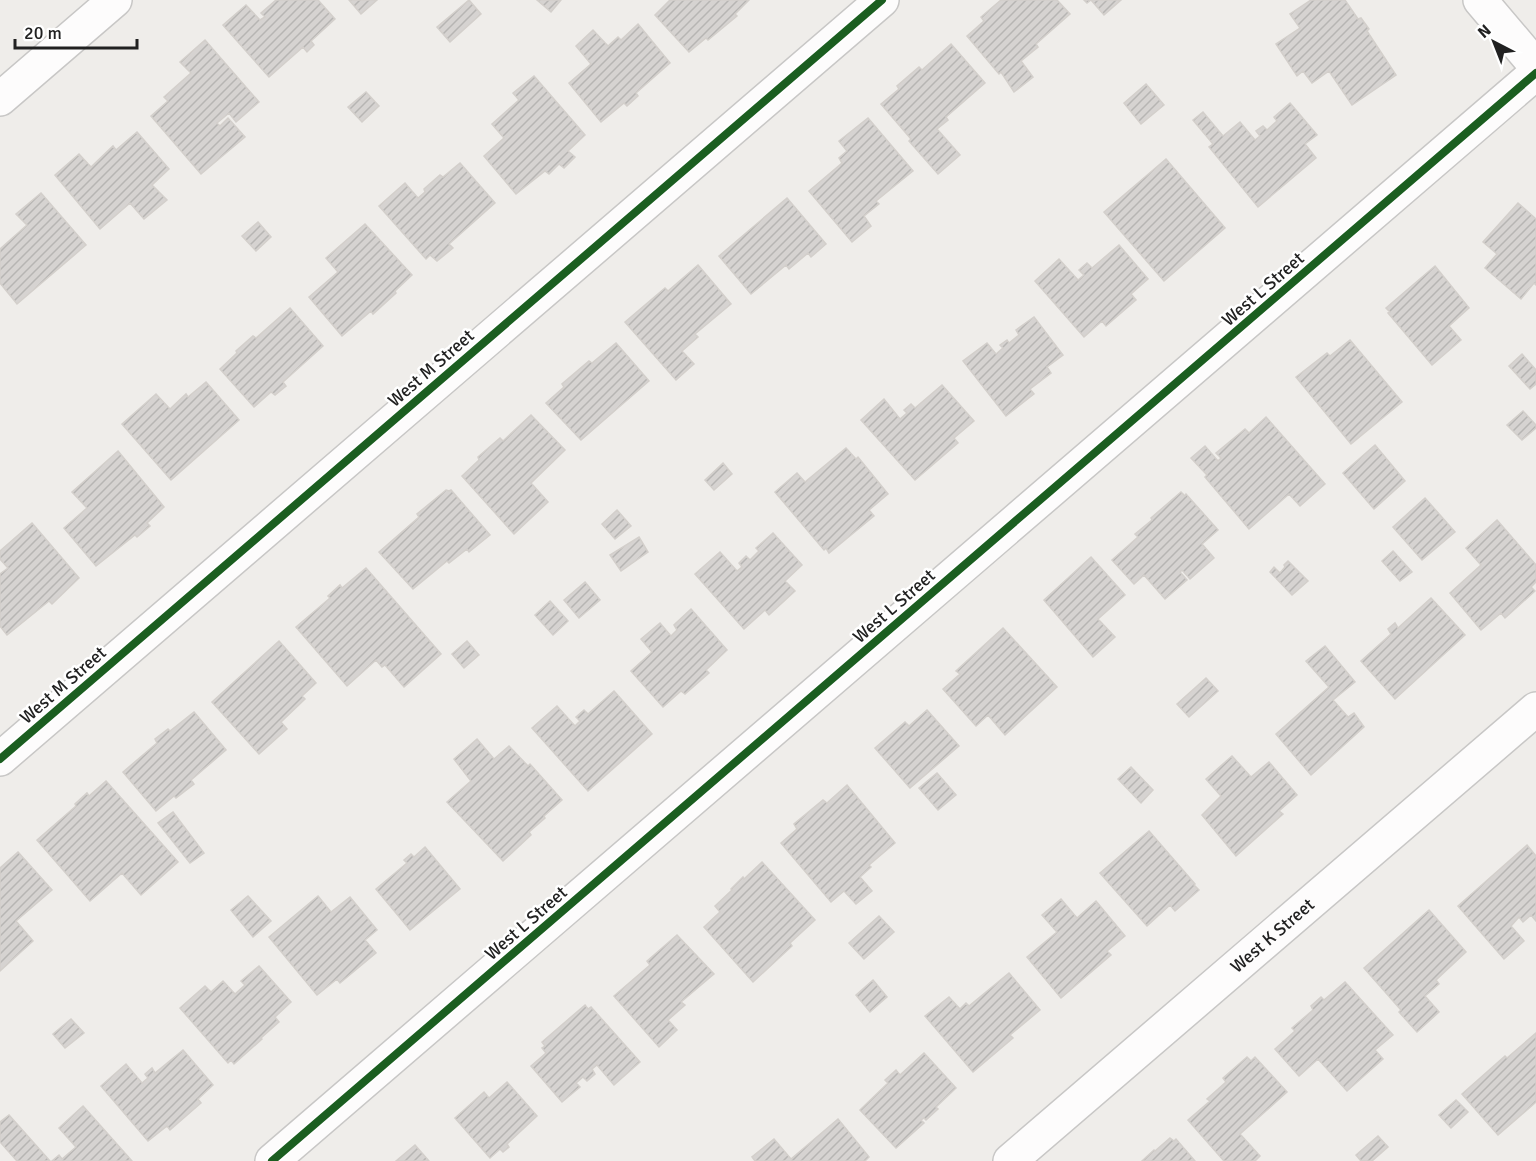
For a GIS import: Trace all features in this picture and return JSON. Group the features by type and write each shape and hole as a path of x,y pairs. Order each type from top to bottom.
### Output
{"street":[{"path":"0,99 115,0"},
{"name":"West M Street","path":"0,759 882,0"},
{"path":"1480,0 1536,66"},
{"name":"West L Street","path":"272,1161 1536,73"},
{"name":"West K Street","path":"1010,1161 1536,709"}],"building":[{"path":"276,0 318,0 335,19 311,41 314,45 307,52 303,47 269,77 223,25 246,5 260,20 265,17 261,13"},
{"path":"349,0 377,0 361,14"},
{"path":"469,0 481,14 450,42 437,27"},
{"path":"537,0 561,0 551,12"},
{"path":"670,0 749,0 735,14 737,16 689,52 655,15"},
{"path":"1001,0 1057,0 1070,14 1036,44 1038,47 1021,61 1033,77 1014,92 1001,72 999,74 967,36 984,21 981,17"},
{"path":"1091,0 1121,0 1104,15"},
{"path":"1311,0 1345,0 1358,19 1361,18 1369,29 1367,31 1396,75 1352,105 1329,71 1312,83 1303,71 1297,76 1276,44 1300,28 1290,14"},
{"path":"638,24 670,63 636,93 638,96 627,106 624,103 601,122 569,83 591,64 576,46 593,30 608,46 618,37 621,40"},
{"path":"205,40 259,102 236,122 229,113 217,123 220,126 228,118 245,137 201,174 151,116 168,101 164,97 191,73 180,62"},
{"path":"951,44 985,83 946,117 948,120 937,129 960,155 938,174 881,104 899,89 897,86 919,67 922,70"},
{"path":"534,76 585,135 568,151 575,157 564,168 559,164 549,174 545,171 516,194 484,156 504,138 492,124 519,100 513,93"},
{"path":"1146,84 1164,105 1141,124 1124,103"},
{"path":"366,92 379,106 362,122 348,107"},
{"path":"1290,103 1317,135 1305,144 1316,158 1258,207 1209,147 1213,144 1193,120 1203,112 1223,136 1240,122 1255,140 1260,136 1256,131 1263,126 1267,130 1277,121 1274,117"},
{"path":"868,118 913,171 876,201 879,204 864,216 871,226 852,242 809,191 842,163 839,158 847,151 839,141"},
{"path":"137,132 169,169 152,185 167,200 144,219 130,203 100,229 55,175 79,154 91,167 113,146 116,150"},
{"path":"1166,159 1225,228 1164,281 1104,212"},
{"path":"460,163 495,203 449,244 453,248 437,261 430,255 426,259 379,206 405,183 418,198 425,192 424,189 440,175 443,177"},
{"path":"41,193 86,245 17,304 0,283 0,249 27,225 16,214"},
{"path":"787,198 826,244 811,257 808,253 789,269 786,265 751,294 719,256"},
{"path":"1518,203 1536,219 1536,285 1534,283 1521,299 1485,268 1497,254 1483,242"},
{"path":"258,222 271,237 256,251 242,236"},
{"path":"365,224 412,275 373,314 371,311 342,336 309,297 338,272 326,258"},
{"path":"1119,245 1148,279 1131,294 1136,300 1106,326 1102,321 1084,337 1035,281 1059,259 1078,280 1084,275 1079,270 1087,263 1092,268"},
{"path":"698,265 731,304 695,334 698,337 682,351 694,364 676,380 625,322 665,288 668,291"},
{"path":"1435,266 1469,308 1449,326 1461,340 1432,365 1386,308"},
{"path":"290,308 323,346 283,382 286,386 275,395 271,392 254,407 220,369 253,336 256,338"},
{"path":"1034,317 1063,355 1047,367 1051,373 1030,389 1034,394 1006,416 963,361 987,343 996,354 1003,348 1000,345 1007,340 1009,343 1019,335 1016,330"},
{"path":"1350,340 1402,402 1351,444 1296,377 1327,353 1330,356"},
{"path":"616,343 649,381 581,440 546,403 564,387 562,384 589,361 592,363"},
{"path":"1522,354 1536,370 1536,384 1530,389 1509,366"},
{"path":"206,382 239,420 171,480 122,424 156,394 170,409 186,394 188,397"},
{"path":"942,385 974,421 954,438 958,443 915,480 861,420 884,399 900,419 907,413 904,410 911,404 915,408"},
{"path":"1523,411 1536,425 1536,428 1522,440 1507,425"},
{"path":"531,415 565,450 531,483 548,502 514,534 462,476 479,460 478,457 500,438 503,441"},
{"path":"1266,417 1325,484 1300,506 1289,494 1249,529 1191,458 1205,446 1218,461 1221,458 1216,453 1245,429 1249,433"},
{"path":"1375,445 1405,481 1374,509 1343,473"},
{"path":"846,448 856,459 858,457 888,494 869,510 874,516 829,553 775,492 797,473 805,482"},
{"path":"118,451 164,507 147,523 150,526 96,566 64,528 87,508 72,492"},
{"path":"723,463 732,474 714,490 705,480"},
{"path":"446,490 451,490 490,535 469,552 467,549 449,563 447,561 413,589 379,552 419,517 417,514"},
{"path":"1181,492 1185,496 1186,494 1218,530 1202,544 1214,558 1190,579 1182,570 1180,572 1187,580 1165,599 1144,575 1134,584 1112,560 1138,537 1135,534 1152,520 1151,518"},
{"path":"1425,498 1455,532 1422,560 1393,527"},
{"path":"617,510 631,526 615,539 602,524"},
{"path":"1497,520 1536,565 1536,582 1531,587 1535,591 1505,618 1501,613 1481,630 1450,593 1481,565 1466,548"},
{"path":"32,523 79,578 52,604 49,601 7,635 0,626 0,574 8,568 0,559 0,551"},
{"path":"773,533 802,565 785,581 795,591 769,615 765,610 744,629 695,574 720,552 737,571 742,567 739,563 746,556 750,560 759,551 756,548"},
{"path":"639,537 648,552 621,571 610,555"},
{"path":"1393,551 1412,572 1400,581 1382,561"},
{"path":"1091,557 1125,595 1098,619 1115,637 1093,657 1044,600"},
{"path":"1288,561 1308,581 1292,595 1270,572 1274,567 1280,573"},
{"path":"366,568 441,654 404,687 385,665 382,667 376,660 347,686 296,627 330,598 328,596 340,585 342,588"},
{"path":"585,582 600,600 579,618 564,600"},
{"path":"1431,598 1465,635 1395,699 1361,661 1391,634 1388,629 1395,623 1398,628"},
{"path":"550,601 568,621 553,635 535,615"},
{"path":"691,609 727,650 706,670 709,673 685,694 681,691 663,707 631,671 652,652 641,639 660,623 671,636 677,630 674,625"},
{"path":"1003,628 1057,687 1005,735 988,715 976,726 943,689 960,674 956,671"},
{"path":"279,641 316,683 302,696 305,699 281,722 287,729 259,754 212,702"},
{"path":"467,641 479,655 464,668 452,654"},
{"path":"1325,646 1355,682 1333,700 1348,717 1354,713 1364,727 1311,775 1276,734 1329,687 1306,661"},
{"path":"1206,678 1218,691 1189,717 1177,704"},
{"path":"614,691 652,734 588,791 532,728 557,706 575,726 580,721 576,717 584,710 588,714"},
{"path":"927,710 959,746 910,788 875,748 905,722 909,726"},
{"path":"194,712 226,750 191,780 194,784 176,798 174,796 156,811 123,772 157,743 155,739 168,729 170,731"},
{"path":"477,739 494,759 509,746 528,766 530,764 562,800 529,832 531,835 503,861 447,802 471,781 454,759"},
{"path":"1232,756 1251,777 1269,762 1297,795 1279,811 1283,814 1236,856 1202,815 1221,796 1206,779"},
{"path":"1131,767 1153,790 1141,803 1118,779"},
{"path":"937,773 956,795 938,810 919,788"},
{"path":"106,781 178,862 141,895 122,873 90,901 37,840 76,806 75,804 87,793 89,796"},
{"path":"847,785 895,843 869,865 871,867 860,877 872,891 856,904 844,891 831,902 781,843 797,829 794,824 823,800 827,803"},
{"path":"173,812 204,853 190,863 158,823"},
{"path":"1149,831 1199,890 1175,911 1170,905 1147,926 1100,873"},
{"path":"1527,845 1536,856 1536,921 1531,915 1523,922 1519,917 1511,926 1524,941 1504,959 1458,906"},
{"path":"425,847 460,889 410,930 376,889 407,863 404,860 411,854 414,857"},
{"path":"18,852 52,890 16,921 33,941 0,971 0,868"},
{"path":"762,862 815,920 790,943 792,946 753,982 704,927 720,912 715,906 743,877 744,879"},
{"path":"248,896 271,921 253,937 231,910"},
{"path":"318,896 331,912 350,897 377,930 365,940 376,953 340,983 337,979 317,995 269,937"},
{"path":"1061,899 1077,918 1096,901 1125,936 1107,951 1111,955 1061,998 1027,957 1057,932 1042,915"},
{"path":"1429,910 1466,952 1436,980 1439,984 1425,996 1439,1012 1417,1032 1364,968"},
{"path":"879,916 894,932 864,959 849,943"},
{"path":"677,935 714,974 681,1002 685,1005 668,1020 677,1030 659,1047 614,996 650,965 647,961"},
{"path":"259,966 291,1002 275,1017 279,1022 262,1039 234,1064 231,1060 228,1063 180,1008 205,986 211,992 223,981 235,994 245,985 241,981"},
{"path":"1009,973 1040,1010 1010,1035 1013,1038 973,1072 925,1016 949,997 960,1009 966,1003 969,1006"},
{"path":"873,980 887,997 870,1012 856,995"},
{"path":"1345,982 1393,1035 1375,1050 1383,1059 1347,1091 1318,1059 1299,1076 1275,1049 1295,1031 1292,1028 1313,1010 1311,1006 1321,997 1324,1000"},
{"path":"585,1005 588,1009 591,1007 640,1062 614,1085 597,1065 592,1069 595,1074 587,1081 583,1077 576,1083 580,1087 562,1102 531,1066 546,1053 542,1048 545,1046 542,1042"},
{"path":"71,1019 84,1033 65,1048 53,1034"},
{"path":"1536,1033 1536,1102 1498,1135 1462,1094 1505,1056 1507,1058"},
{"path":"183,1050 213,1085 198,1099 201,1103 170,1130 167,1126 148,1141 101,1086 126,1064 142,1083 148,1078 145,1074 152,1068 155,1073"},
{"path":"924,1053 956,1088 926,1120 924,1118 921,1120 924,1123 896,1148 860,1110 888,1083 885,1080 896,1070 900,1075"},
{"path":"1247,1057 1251,1061 1255,1057 1287,1092 1240,1134 1260,1156 1255,1161 1224,1161 1188,1120 1210,1101 1207,1099 1226,1082 1223,1078"},
{"path":"507,1082 537,1116 507,1144 509,1147 503,1152 500,1149 490,1158 455,1118 484,1092 489,1098"},
{"path":"1456,1100 1468,1112 1451,1128 1439,1115"},
{"path":"83,1106 132,1161 52,1161 59,1155 62,1159 76,1147 59,1128"},
{"path":"9,1115 50,1161 17,1161 0,1142 0,1122"},
{"path":"838,1119 869,1157 865,1161 755,1161 752,1157 774,1139 791,1159"},
{"path":"1378,1136 1388,1147 1372,1161 1361,1161 1356,1155"},
{"path":"1170,1138 1174,1141 1176,1139 1195,1161 1142,1161 1154,1150"},
{"path":"415,1145 429,1161 396,1161"}],"cycle path":[{"path":"0,759 882,0"},
{"path":"272,1161 1536,73"}]}
